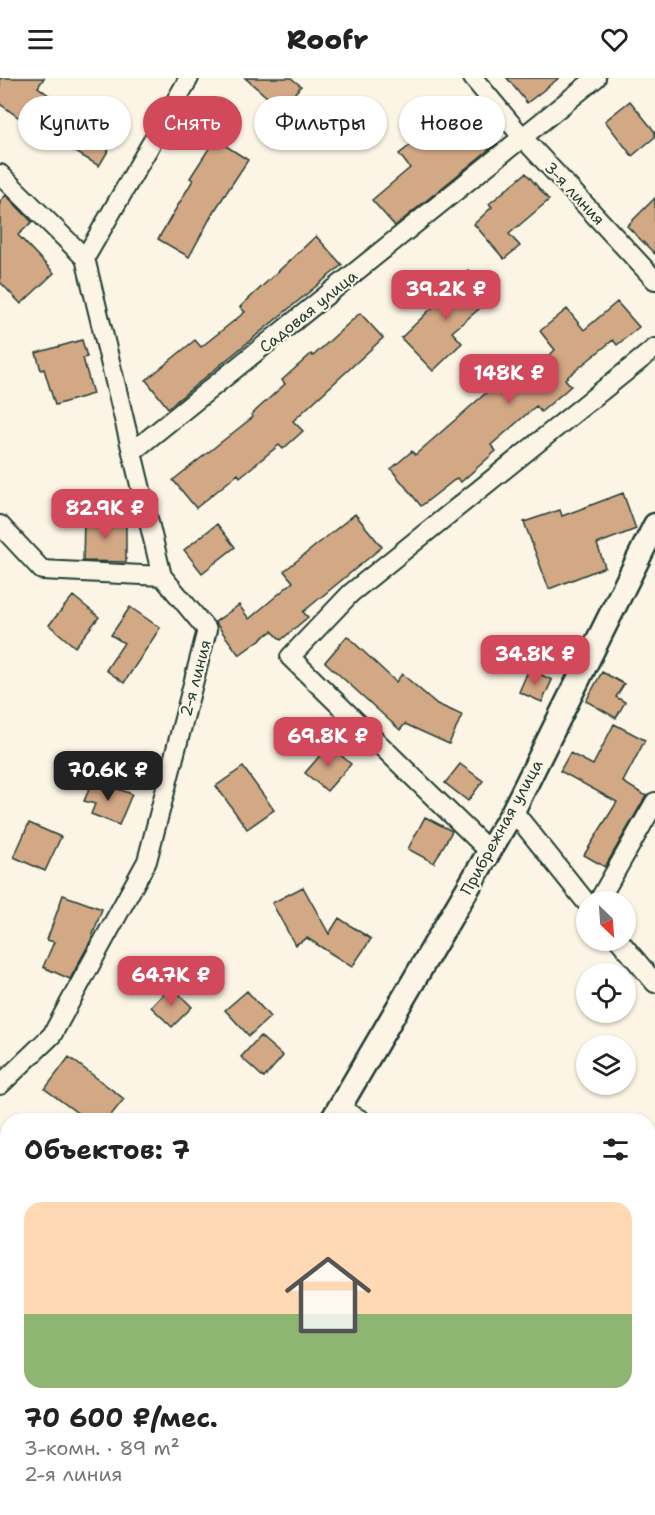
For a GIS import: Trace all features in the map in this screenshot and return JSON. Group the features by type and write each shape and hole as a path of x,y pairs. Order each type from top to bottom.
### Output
{"street":[{"path":"0,174 85,258 189,78"},
{"name":"3-я линия","path":"473,78 523,138 655,280"},
{"name":"Садовая улица","path":"132,452 596,78"},
{"name":"2-я линия","path":"0,1085 52,1035 147,861 207,630 162,576 85,258"},
{"path":"489,851 290,657 351,593 655,348"},
{"path":"0,525 42,570 162,576"},
{"name":"Прибрежная улица","path":"336,1113 513,811 655,525"},
{"path":"604,891 655,802"},
{"path":"513,811 577,891"},
{"path":"628,951 655,983"}],"building":[{"path":"0,78 44,78 38,87 50,96 18,96 18,117 0,104"},
{"path":"245,78 291,78 301,86 292,96 266,96"},
{"path":"507,78 559,78 527,103"},
{"path":"630,101 655,132 655,137 632,156 605,121"},
{"path":"72,150 109,150 99,166"},
{"path":"208,150 232,150 248,160 213,213 189,257 158,239 193,180 190,178"},
{"path":"404,150 488,150 395,226 372,200 410,168 399,154"},
{"path":"526,173 549,200 509,234 520,246 504,259 474,224 492,207 489,204"},
{"path":"6,195 32,222 18,235 54,273 21,304 0,282 0,201"},
{"path":"655,198 655,254 627,226"},
{"path":"316,236 342,265 168,408 146,380 195,340 201,347 245,312 240,307"},
{"path":"468,270 492,298 452,332 462,343 433,371 401,338 438,302 435,298"},
{"path":"617,302 639,327 617,345 613,340 565,379 571,386 541,412 536,406 491,445 496,451 461,482 457,478 421,506 391,469 412,451 415,455 502,379 511,389 555,350 540,331 567,309 584,330"},
{"path":"360,313 383,338 293,421 303,431 283,449 279,445 240,477 238,474 196,508 173,480 253,417 251,415 285,384 282,380 311,354 313,356"},
{"path":"82,340 87,357 83,358 93,394 55,405 44,369 41,370 36,353"},
{"path":"623,493 636,529 597,544 605,567 549,589 524,522 560,510 562,516"},
{"path":"355,514 382,547 303,612 308,617 281,640 272,631 239,655 215,622 239,605 249,619 293,582 284,571"},
{"path":"84,518 126,518 126,562 83,561"},
{"path":"217,524 235,547 202,573 184,550"},
{"path":"73,596 99,617 75,647 49,625"},
{"path":"130,607 160,628 124,683 106,670 124,643 111,635"},
{"path":"347,636 396,682 402,674 437,704 462,715 449,744 405,724 400,730 325,662"},
{"path":"529,669 552,680 542,702 519,692"},
{"path":"602,672 624,684 616,697 625,702 616,718 586,701"},
{"path":"614,724 645,740 623,782 646,796 605,867 584,855 617,802 560,771 570,753 593,765"},
{"path":"329,745 351,764 327,791 305,773"},
{"path":"460,764 483,781 468,801 445,783"},
{"path":"243,767 274,810 247,829 216,786"},
{"path":"93,780 132,794 119,825 91,814 95,804 84,801"},
{"path":"425,817 452,831 434,863 408,849"},
{"path":"29,823 61,837 45,871 14,857"},
{"path":"303,887 329,934 339,918 371,939 352,967 307,938 295,945 272,903"},
{"path":"63,895 102,909 91,940 70,979 43,967 54,942 47,940"},
{"path":"171,986 192,1007 172,1027 151,1007"},
{"path":"247,991 270,1017 249,1036 225,1010"},
{"path":"260,1036 283,1056 264,1078 241,1057"},
{"path":"69,1057 124,1099 113,1113 78,1113 45,1089"}]}
